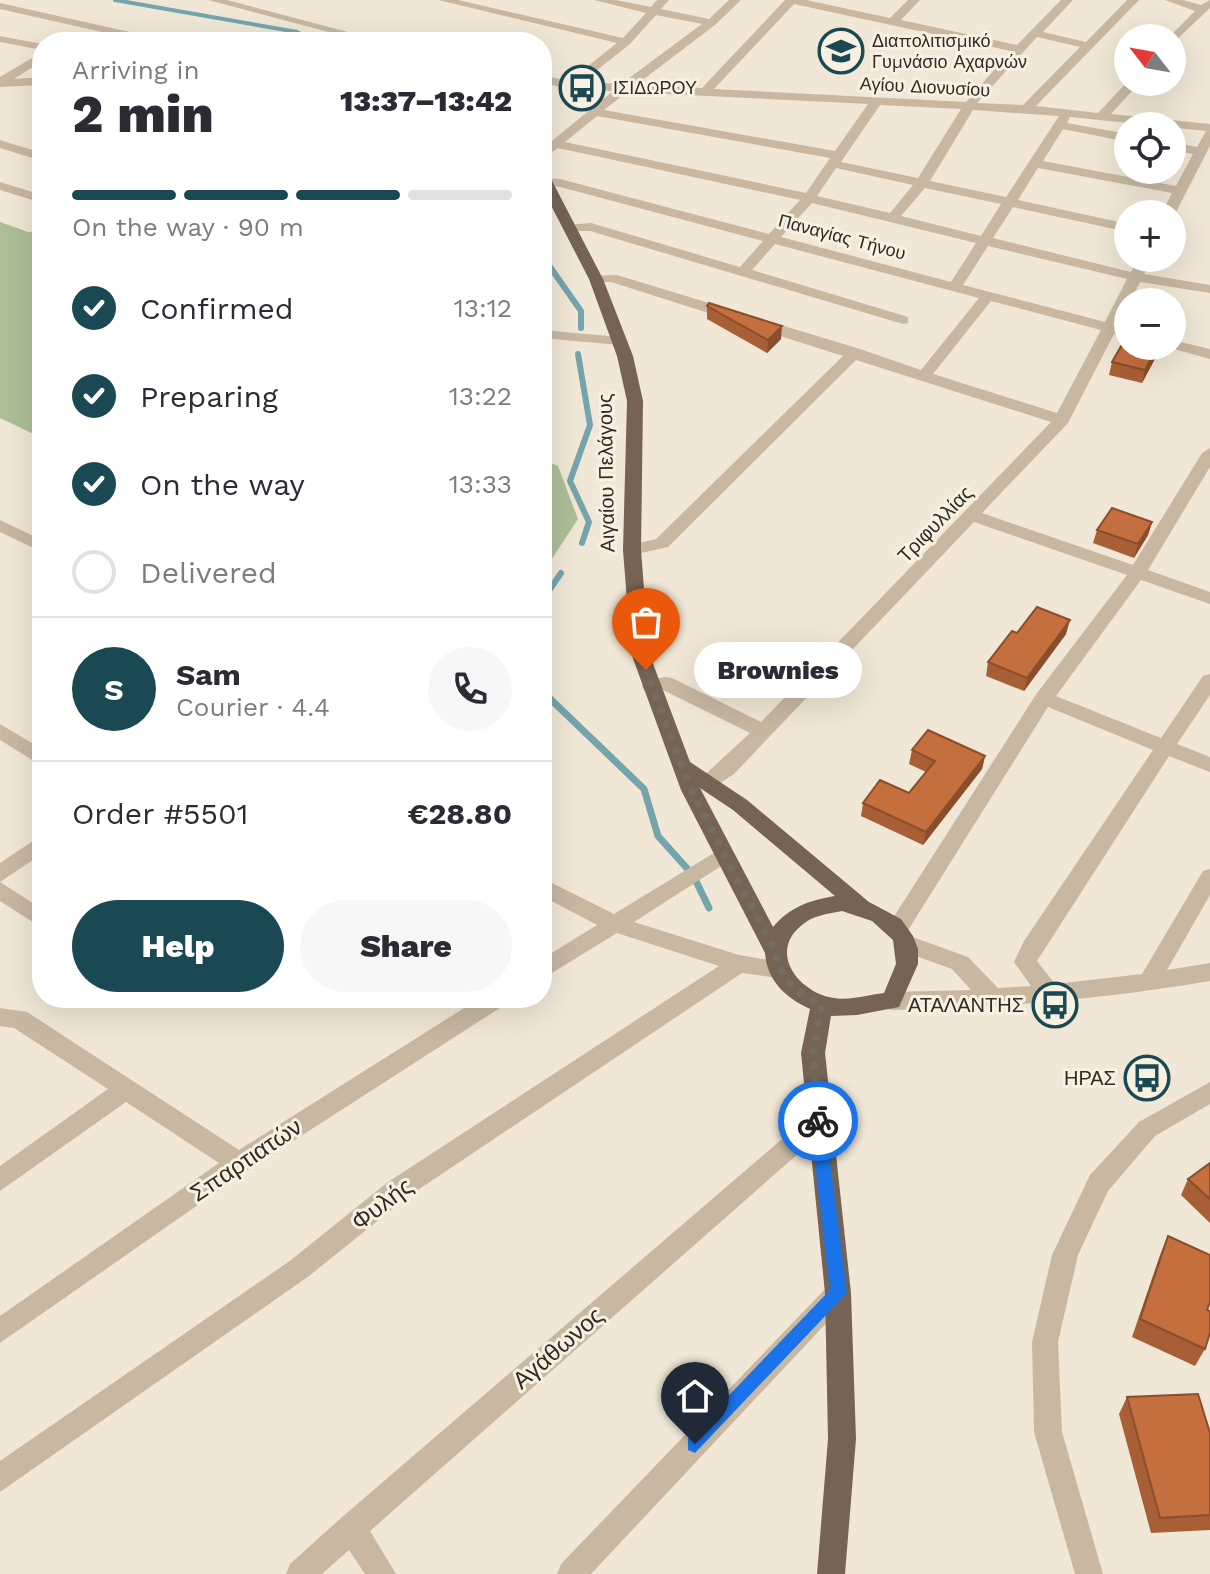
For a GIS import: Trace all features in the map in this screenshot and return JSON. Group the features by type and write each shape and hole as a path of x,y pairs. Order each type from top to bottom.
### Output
{"main road":[{"name":"Αιγαίου Πελάγους","path":"552,195 596,279 619,341 635,401 632,550 640,653 681,765 722,856 777,960"},
{"path":"681,765 740,805 902,936 910,962 906,977 891,1001 863,1008 822,1005 803,996 777,960 779,932 801,911 821,904 863,907"},
{"path":"822,1005 813,1053 838,1293 842,1439 831,1574"}],"street":[{"path":"214,0 333,32"},
{"path":"253,9 269,0"},
{"path":"444,0 626,42"},
{"path":"600,0 711,23"},
{"path":"571,85 626,42 663,0"},
{"path":"552,147 711,23 735,0"},
{"path":"704,93 791,0 1018,49"},
{"path":"893,22 914,0"},
{"path":"893,218 921,184 965,112 971,109 978,92 1067,0"},
{"path":"1026,109 1133,0"},
{"path":"1171,0 1207,6"},
{"path":"0,6 116,32"},
{"path":"1186,27 1207,6"},
{"path":"1034,33 1089,46"},
{"path":"0,39 32,45"},
{"path":"0,82 32,62"},
{"name":"Αγίου Διονυσίου","path":"552,81 571,85 971,109 1026,109 1063,119 1103,115 1210,131"},
{"path":"0,82 32,83"},
{"path":"1103,115 1121,96"},
{"path":"742,273 809,198 875,103"},
{"path":"593,112 837,160 921,184 1114,225"},
{"path":"954,288 1063,119 1114,134"},
{"path":"1175,200 1210,131"},
{"path":"0,144 32,154"},
{"path":"555,144 809,198 1135,277 1210,289"},
{"path":"1186,149 1201,152"},
{"path":"1035,163 1180,191"},
{"name":"Παναγίας Τήνου","path":"552,182 1114,329"},
{"path":"0,186 32,196"},
{"path":"572,228 591,227 903,320"},
{"name":"Τριφυλλίας","path":"707,782 727,769 1062,420 1138,272"},
{"path":"596,279 612,278 855,352 1062,420"},
{"path":"925,375 987,297"},
{"path":"552,335 619,341"},
{"path":"1186,348 1210,354"},
{"path":"632,550 662,543 855,352"},
{"path":"992,997 960,963 902,936 1044,698 1137,574 1210,453"},
{"path":"973,516 1210,598"},
{"path":"0,525 32,542"},
{"path":"1049,993 1025,962 1210,680"},
{"path":"651,686 665,683 763,731"},
{"path":"1044,698 1210,765"},
{"path":"0,731 32,752"},
{"path":"0,874 32,850"},
{"path":"552,964 722,856"},
{"path":"1148,983 1210,877"},
{"path":"0,890 32,913"},
{"path":"552,891 614,924 739,964 777,960"},
{"name":"Φυλής","path":"0,1478 300,1268 397,1190 739,964"},
{"path":"891,1001 1049,993 1148,983 1210,972"},
{"name":"Σπαρτιατών","path":"0,1331 239,1163 482,1008"},
{"path":"0,1017 19,1019 239,1163"},
{"path":"0,1180 126,1089"},
{"path":"1089,1574 1048,1432 1045,1342 1065,1255 1099,1183 1147,1129 1210,1092"},
{"name":"Αγάθωνος","path":"300,1574 818,1122"},
{"path":"571,1574 838,1293"},
{"path":"351,1528 382,1574"}],"green space":[{"path":"0,222 32,232 32,433 0,418"},
{"path":"552,464 558,466 578,519 552,559"}],"building":[{"path":"709,303 782,326 768,340 707,306"},
{"path":"1114,358 1150,360 1145,370 1112,362"},
{"path":"1112,508 1152,522 1138,544 1097,530"},
{"path":"1037,607 1070,620 1027,678 988,662 1012,631 1017,633"},
{"path":"928,730 985,756 926,832 863,803 880,780 909,793 935,761 912,750"},
{"path":"1210,1163 1210,1199 1188,1179"},
{"path":"1168,1236 1210,1255 1210,1302 1207,1310 1210,1311 1210,1333 1205,1349 1140,1319"},
{"path":"1198,1394 1210,1433 1210,1515 1160,1518 1127,1397"}],"waterway":[{"path":"115,0 297,32"},
{"path":"552,270 581,311 581,328"},
{"path":"578,354 590,425 570,481 589,522 582,543"},
{"path":"552,586 561,573"},
{"path":"552,701 644,789 658,836 693,875 709,908"}],"way so far":[{"path":"646,670 691,790 722,856 775,951 779,969 788,984 822,1005 813,1053 818,1121"}],"place":[{"name":"Διαπολιτισμικό Γυμνάσιο Αχαρνών","path":"841,51"},
{"name":"ΙΣΙΔΩΡΟΥ","path":"582,88"},
{"name":"Brownies","path":"646,670"},
{"name":"ΑΤΑΛΑΝΤΗΣ","path":"1055,1005"},
{"name":"ΗΡΑΣ","path":"1147,1078"}],"route":[{"path":"695,1444 838,1293 818,1121"}]}
